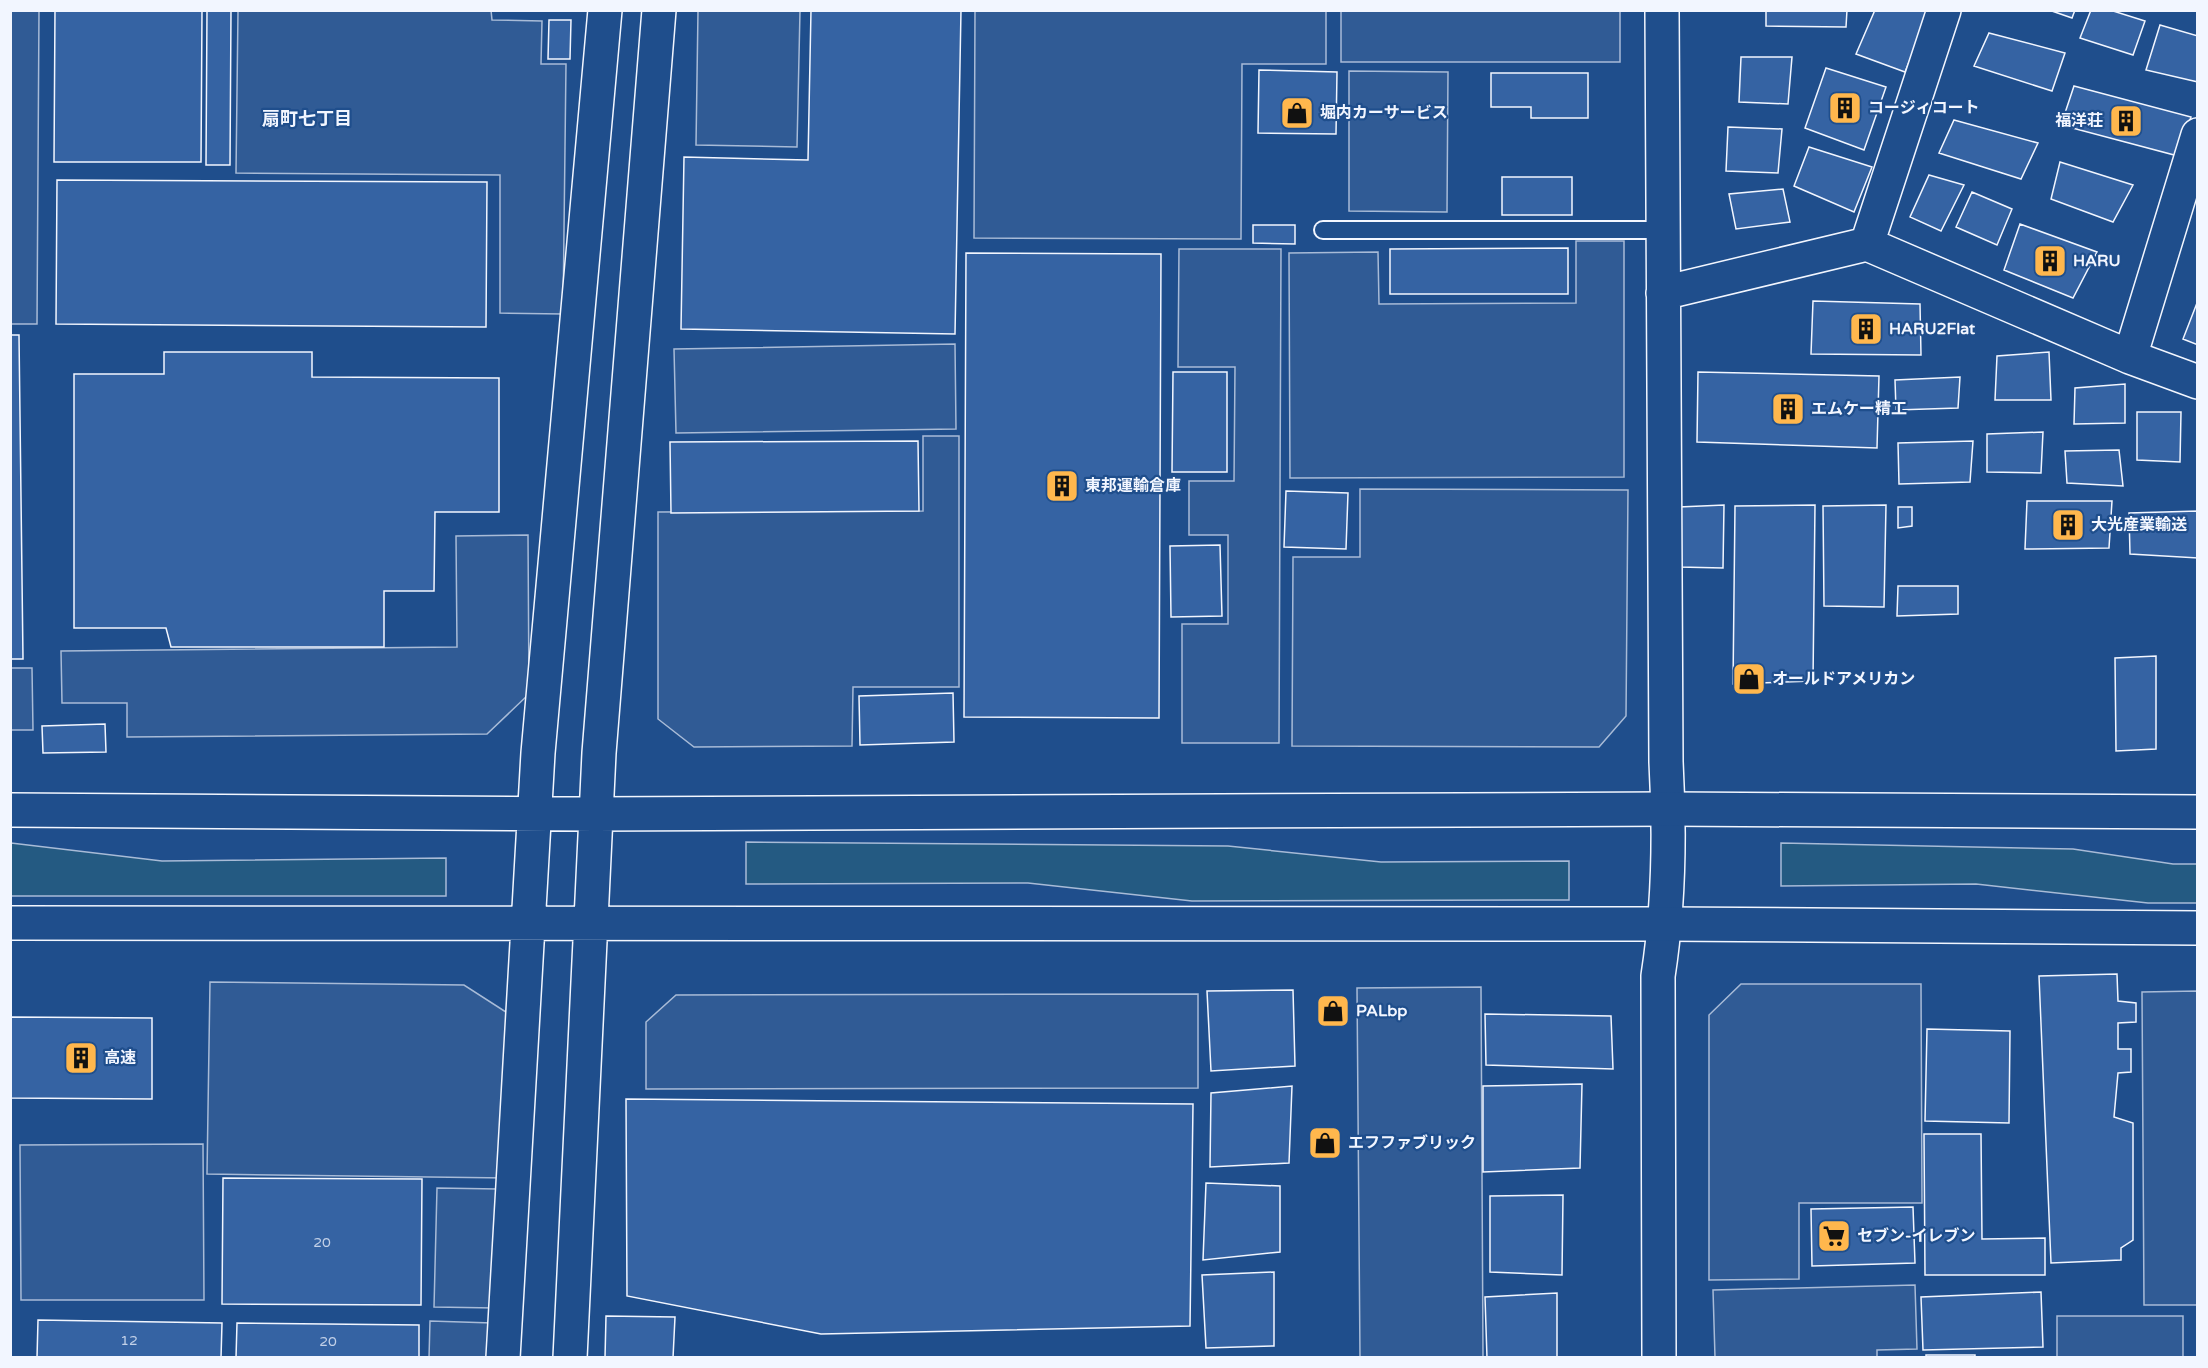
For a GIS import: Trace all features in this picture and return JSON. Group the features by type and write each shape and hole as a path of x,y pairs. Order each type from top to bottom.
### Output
{"street":[{"path":"503,1358 538,753 604,10"},
{"path":"570,1358 595,814 659,10"},
{"path":"1659,1358 1658,976 1666,924 1669,809 1666,750 1662,10"},
{"path":"1867,244 1944,10"},
{"path":"2130,357 2198,135"},
{"path":"1663,293 1867,244 2130,357 2198,382"},
{"path":"10,810 535,814 1669,809 2198,812"},
{"path":"10,923 1666,924 2198,928"}],"lane":[{"path":"1323,230 1663,230"}],"shaded area":[{"path":"11,10 39,11 37,324 11,324"},
{"path":"491,10 492,20 542,21 541,64 566,64 563,314 500,313 500,175 236,173 238,11"},
{"path":"698,11 800,11 797,147 696,145"},
{"path":"975,11 1326,11 1326,64 1242,64 1241,239 974,238"},
{"path":"1341,11 1620,11 1620,62 1341,62"},
{"path":"1349,71 1448,72 1447,212 1349,211"},
{"path":"1576,241 1624,241 1624,477 1290,478 1289,253 1378,252 1379,304 1576,303"},
{"path":"1179,249 1281,249 1279,743 1182,743 1182,624 1228,624 1228,535 1189,535 1189,481 1234,481 1235,367 1178,367"},
{"path":"955,344 956,429 676,433 674,349"},
{"path":"923,436 959,436 959,687 853,687 852,746 694,747 658,719 658,512 923,511"},
{"path":"1360,489 1628,490 1626,716 1599,747 1292,746 1293,557 1360,557"},
{"path":"528,535 529,694 487,734 127,737 127,703 62,703 61,651 457,647 456,536"},
{"path":"11,668 32,668 33,730 11,730"},
{"path":"746,842 1228,846 1381,862 1569,861 1569,900 1192,901 1028,883 746,884"},
{"path":"11,843 162,861 446,858 446,896 11,896"},
{"path":"1781,843 2073,849 2173,864 2197,864 2197,903 2148,903 1976,884 1781,886"},
{"path":"210,982 464,985 509,1014 507,1178 207,1174"},
{"path":"1741,984 1921,984 1922,1203 1799,1203 1799,1279 1709,1280 1709,1015"},
{"path":"1481,987 1483,1357 1360,1357 1357,988"},
{"path":"2197,991 2197,1305 2144,1305 2142,992"},
{"path":"1198,994 1198,1088 646,1089 646,1022 676,995"},
{"path":"203,1144 204,1300 21,1300 20,1145"},
{"path":"437,1188 498,1189 495,1308 434,1307"},
{"path":"1915,1285 1917,1349 1877,1350 1877,1358 1715,1357 1713,1290"},
{"path":"2057,1316 2183,1316 2183,1357 2057,1357"},
{"path":"430,1321 492,1323 491,1357 429,1358"}],"building":[{"path":"55,10 202,10 201,162 54,162"},
{"path":"207,10 231,10 230,165 206,165"},
{"path":"811,10 961,10 955,334 681,329 684,157 808,160"},
{"path":"1766,10 1847,10 1846,27 1766,26"},
{"path":"1875,10 1930,10 1905,72 1856,54"},
{"path":"2049,10 2075,10 2072,18"},
{"path":"2091,10 2110,10 2145,21 2133,55 2080,38"},
{"path":"549,20 571,20 570,59 548,59"},
{"path":"2160,25 2198,36 2198,82 2146,70"},
{"path":"1989,33 2065,53 2052,91 1974,66"},
{"path":"1741,57 1792,57 1788,104 1739,102"},
{"name":"コージィコート","path":"1826,68 1886,87 1864,150 1805,128"},
{"path":"1259,70 1337,72 1336,134 1258,133"},
{"path":"1491,73 1588,73 1588,118 1531,118 1531,107 1491,107"},
{"name":"福洋荘","path":"2074,86 2191,117 2178,156 2061,125"},
{"path":"1954,120 2038,143 2021,179 1939,153"},
{"path":"1728,127 1782,129 1778,173 1726,171"},
{"path":"1809,147 1872,167 1854,212 1794,186"},
{"path":"2060,162 2133,185 2113,222 2051,199"},
{"path":"1929,175 1964,185 1941,231 1910,217"},
{"path":"1502,177 1572,177 1572,215 1502,215"},
{"path":"57,180 487,182 486,327 56,324"},
{"path":"1783,189 1790,222 1736,229 1729,194"},
{"path":"1972,192 2012,209 1997,245 1956,227"},
{"name":"HARU","path":"2020,224 2097,252 2073,298 2004,270"},
{"path":"1253,225 1295,225 1295,244 1253,243"},
{"path":"1568,248 1568,294 1390,294 1390,249"},
{"name":"東邦運輸倉庫","path":"966,253 1161,254 1159,718 964,717"},
{"name":"HARU2Flat","path":"1813,301 1920,304 1921,355 1811,354"},
{"path":"2198,303 2198,345 2183,339"},
{"path":"10,335 19,335 23,659 10,659"},
{"path":"164,352 312,352 312,377 499,378 499,512 435,512 434,591 384,591 384,647 171,647 166,628 74,628 74,374 164,374"},
{"path":"2049,352 2051,400 1995,400 1997,356"},
{"path":"1173,372 1227,372 1227,472 1172,472"},
{"name":"エムケー精工","path":"1698,372 1879,376 1877,448 1697,442"},
{"path":"1960,377 1958,408 1896,410 1895,380"},
{"path":"2125,384 2125,423 2074,424 2075,388"},
{"path":"2137,412 2181,412 2180,462 2137,460"},
{"path":"2043,432 2041,473 1987,472 1987,434"},
{"path":"918,441 919,511 671,513 670,442"},
{"path":"1973,441 1970,482 1899,484 1898,443"},
{"path":"2119,450 2123,486 2067,483 2065,451"},
{"path":"1286,491 1348,493 1346,549 1284,547"},
{"name":"大光産業輸送","path":"2027,501 2112,501 2109,548 2025,549"},
{"path":"1724,505 1723,568 1679,567 1679,507"},
{"path":"1815,505 1813,681 1733,684 1735,506"},
{"path":"1886,505 1884,607 1824,606 1823,506"},
{"path":"1898,507 1912,507 1912,526 1898,528"},
{"path":"2198,511 2198,558 2130,554 2129,513"},
{"path":"1220,545 1222,616 1171,617 1170,546"},
{"path":"1898,586 1958,586 1958,614 1897,616"},
{"path":"2156,656 2156,749 2116,751 2115,658"},
{"path":"953,693 954,742 860,745 859,696"},
{"path":"105,724 106,752 43,753 42,726"},
{"path":"2117,974 2118,1001 2136,1003 2136,1022 2118,1023 2118,1049 2131,1049 2131,1072 2118,1073 2114,1117 2133,1123 2133,1240 2121,1248 2121,1260 2051,1263 2039,976"},
{"path":"1293,990 1295,1066 1211,1071 1207,991"},
{"path":"1485,1014 1611,1016 1613,1069 1486,1065"},
{"name":"高速","path":"10,1017 152,1018 152,1099 10,1098"},
{"path":"1927,1029 2010,1031 2009,1123 1925,1121"},
{"path":"1582,1084 1580,1168 1483,1172 1483,1086"},
{"path":"1292,1086 1289,1163 1210,1167 1211,1093"},
{"path":"626,1099 1193,1104 1190,1326 821,1334 627,1296"},
{"path":"1924,1134 1981,1134 1982,1239 2045,1238 2045,1275 1925,1275"},
{"path":"223,1178 422,1179 421,1305 222,1304"},
{"path":"1206,1183 1280,1186 1280,1252 1203,1260"},
{"path":"1563,1195 1562,1275 1490,1272 1490,1196"},
{"path":"1913,1207 1915,1263 1812,1266 1811,1209"},
{"path":"1274,1272 1274,1346 1206,1348 1202,1275"},
{"path":"2041,1292 2043,1347 1923,1350 1921,1297"},
{"path":"1557,1293 1557,1358 1487,1358 1485,1297"},
{"path":"606,1316 675,1317 673,1358 605,1358"},
{"path":"38,1320 222,1323 221,1358 37,1358"},
{"path":"237,1323 419,1325 419,1358 236,1358"},
{"path":"1926,1355 1975,1355 1975,1358 1926,1358"}],"place":[{"name":"コージィコート","path":"1845,108"},
{"name":"堀内カーサービス","path":"1297,113"},
{"name":"福洋荘","path":"2126,121"},
{"name":"HARU","path":"2050,261"},
{"name":"HARU2Flat","path":"1866,329"},
{"name":"エムケー精工","path":"1788,409"},
{"name":"東邦運輸倉庫","path":"1062,486"},
{"name":"大光産業輸送","path":"2068,525"},
{"name":"オールドアメリカン","path":"1749,679"},
{"name":"PALbp","path":"1333,1011"},
{"name":"高速","path":"81,1058"},
{"name":"エフファブリック","path":"1325,1143"},
{"name":"セブン-イレブン","path":"1834,1236"}],"district":[{"name":"扇町七丁目","path":"307,119"}]}
